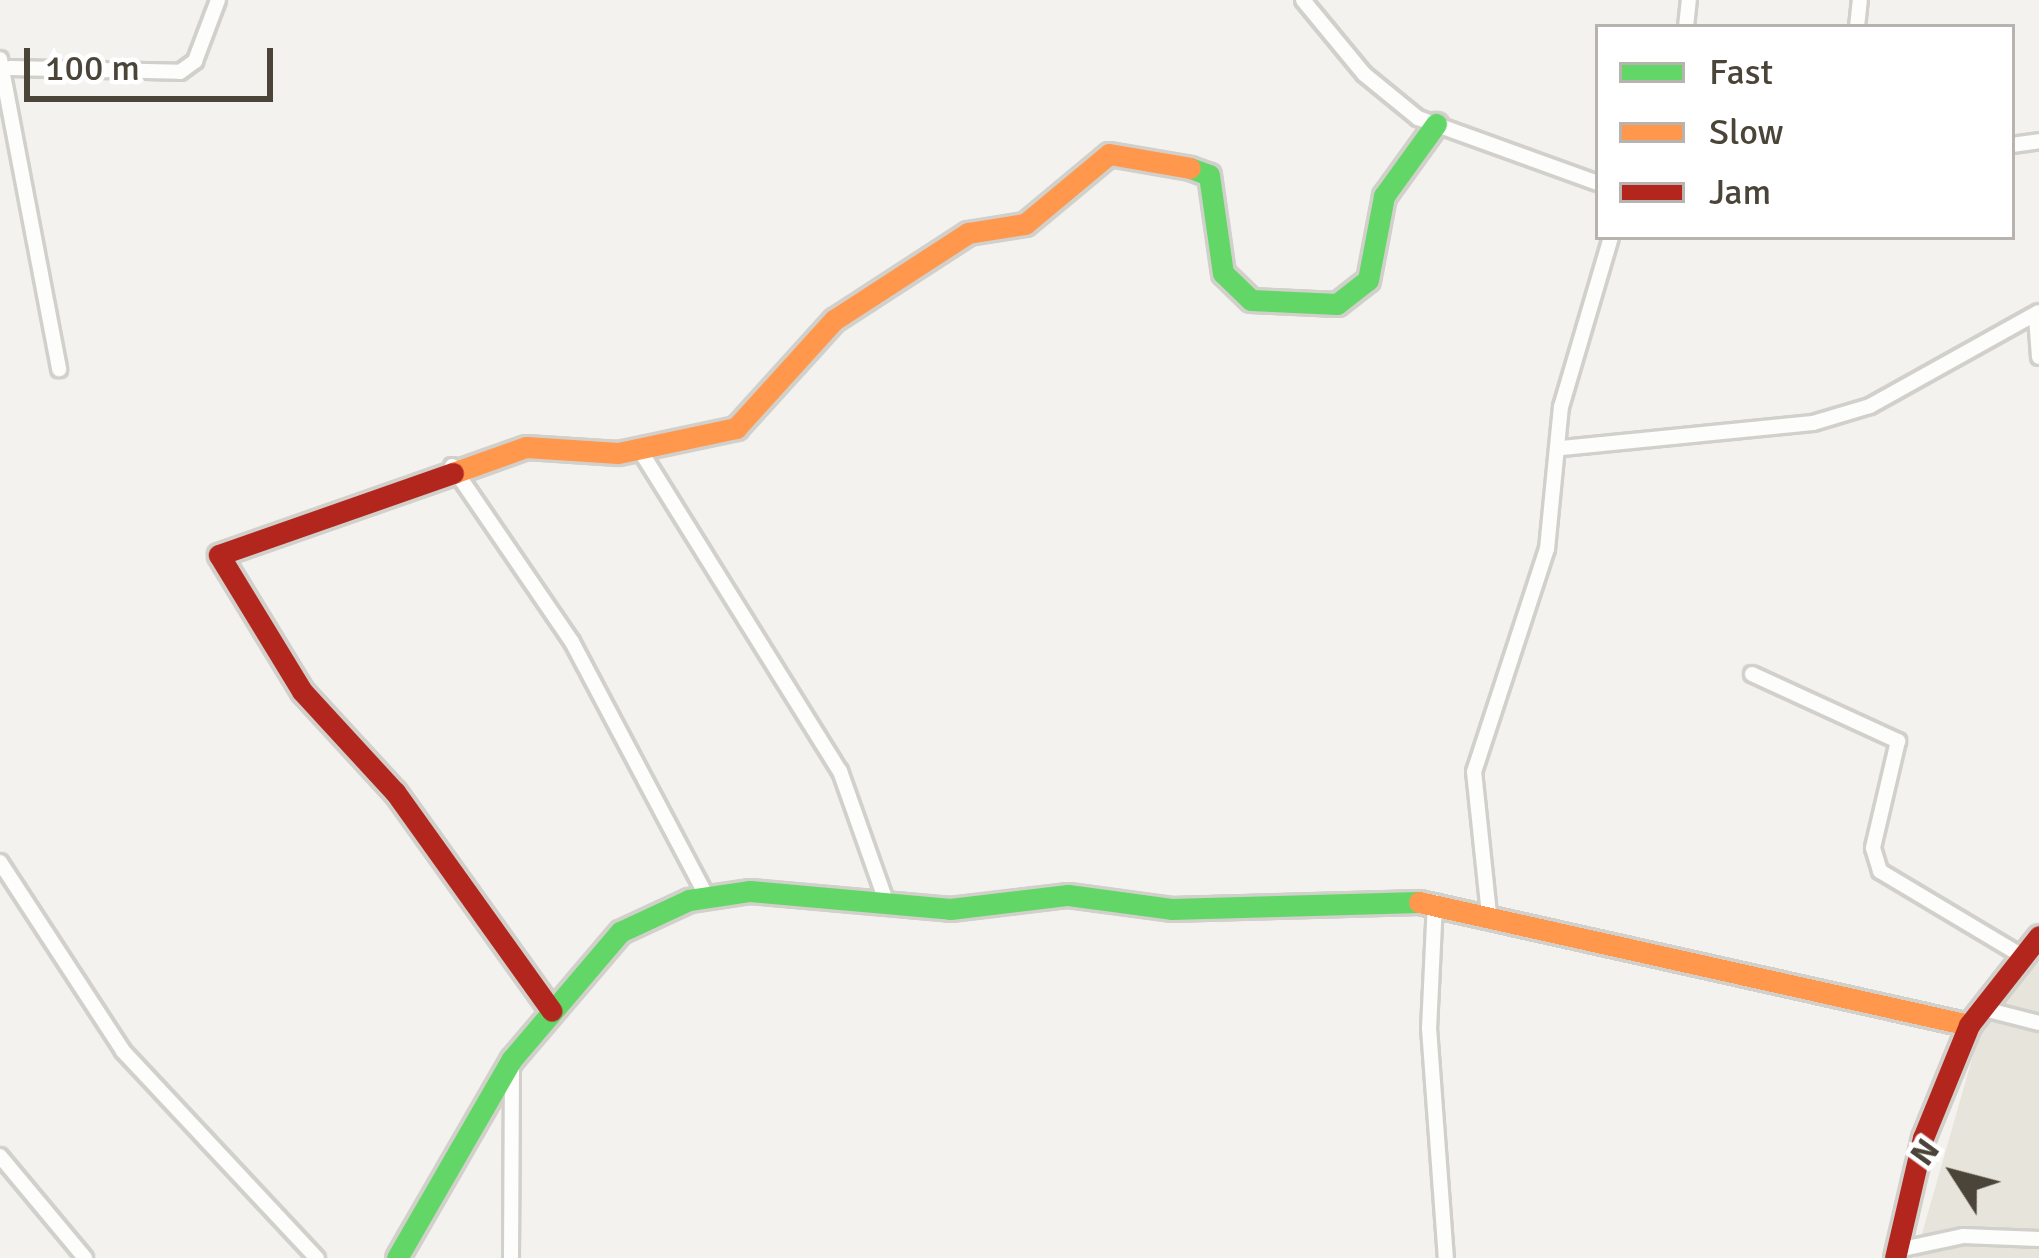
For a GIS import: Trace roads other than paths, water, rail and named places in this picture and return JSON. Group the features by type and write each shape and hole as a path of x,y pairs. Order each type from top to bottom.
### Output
{"street":[{"path":"59,369 5,64 180,72 196,62 218,0"},
{"path":"1303,0 1364,74 1436,124 1595,182"},
{"path":"551,1011 395,792 302,691 219,555 452,466 555,443 594,455 736,428 834,320 968,233 1025,224 1109,154 1151,154 1209,175 1223,273 1251,300 1337,304 1369,280 1384,196 1436,124"},
{"path":"1489,914 1474,772 1547,549 1562,448 1561,407 1610,240"},
{"path":"1562,448 1813,423 1870,406 2037,314 2039,357"},
{"path":"638,446 840,771 885,898"},
{"path":"452,466 572,642 707,897"},
{"path":"1752,674 1898,741 1873,848 1880,871 2022,956"},
{"path":"0,862 123,1051 317,1258"},
{"path":"397,1258 512,1059 551,1011 620,932 707,897 885,898 950,909 1068,896 1151,908 1435,902 1975,1016 2039,1023"},
{"path":"1435,902 1429,1028 1446,1258"},
{"path":"2039,936 1975,1016 1923,1138 1896,1254 1963,1236 2039,1239"},
{"path":"512,1059 512,1258"},
{"path":"0,1156 85,1258"}]}
